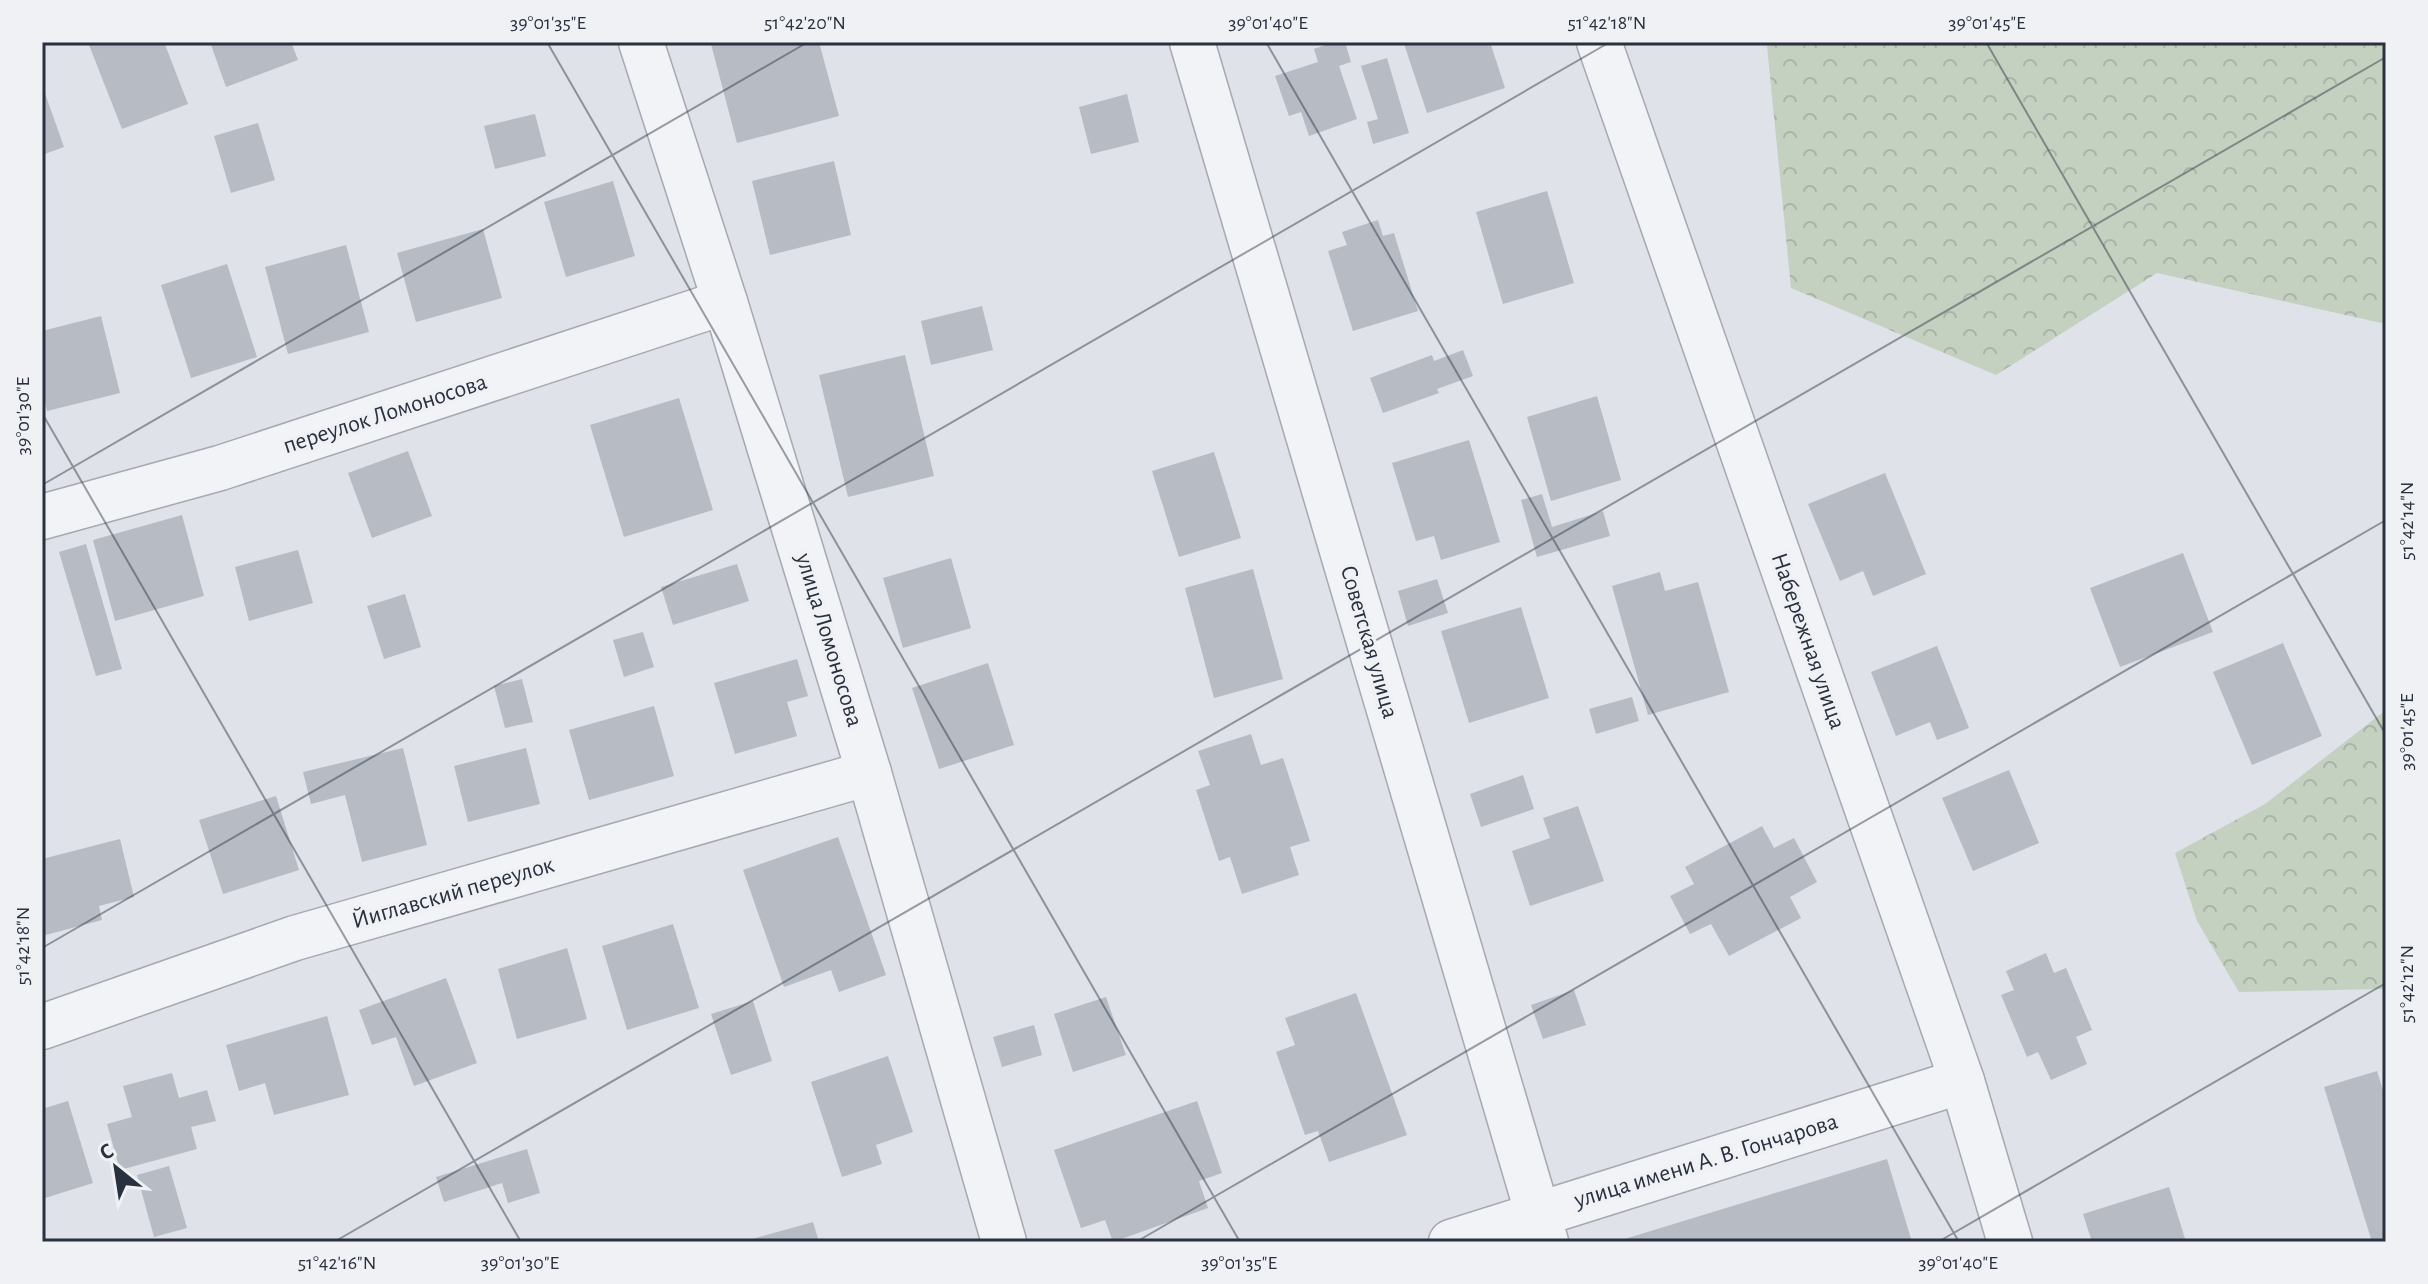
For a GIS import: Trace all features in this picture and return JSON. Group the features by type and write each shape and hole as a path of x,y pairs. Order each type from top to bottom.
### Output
{"street":[{"name":"улица Ломоносова","path":"641,42 725,302 869,773 1004,1242"},
{"name":"Советская улица","path":"1192,42 1542,1228"},
{"name":"Набережная улица","path":"1599,42 1962,1081 2010,1242"},
{"name":"переулок Ломоносова","path":"42,517 220,468 725,302"},
{"name":"Йиглавский переулок","path":"42,1027 295,938 869,773"},
{"name":"улица имени А. В. Гончарова","path":"1451,1242 1542,1228 1962,1081"}],"green space":[{"path":"1776,42 2350,42 2386,46 2386,324 2157,273 1996,375 1791,288 1767,46"},
{"path":"2386,710 2386,989 2239,992 2197,921 2175,853 2265,804"}],"building":[{"path":"95,42 164,42 188,104 122,129 89,45"},
{"path":"210,42 291,42 298,60 226,87"},
{"path":"819,42 839,116 737,143 711,44"},
{"path":"1334,42 1345,42 1351,62 1339,66 1357,119 1309,136 1301,112 1289,116 1275,76 1318,62 1314,49"},
{"path":"1490,42 1505,88 1427,113 1404,44"},
{"path":"1387,58 1409,133 1373,144 1367,122 1378,119 1361,66"},
{"path":"42,85 64,147 42,155"},
{"path":"1127,94 1139,142 1091,154 1079,107"},
{"path":"535,114 546,156 495,169 484,126"},
{"path":"258,123 275,180 231,193 214,136"},
{"path":"834,161 851,235 770,255 752,181"},
{"path":"613,181 635,256 566,277 544,202"},
{"path":"1547,191 1574,283 1503,304 1476,212"},
{"path":"1378,220 1383,236 1394,233 1418,311 1353,331 1328,251 1347,245 1342,232"},
{"path":"483,229 502,298 416,322 397,253"},
{"path":"346,245 369,332 288,354 265,267"},
{"path":"227,264 257,357 191,378 161,285"},
{"path":"982,306 993,350 931,365 921,321"},
{"path":"101,316 120,393 47,411 42,389 42,331"},
{"path":"1463,350 1473,376 1437,389 1439,393 1383,413 1370,378 1432,355 1434,361"},
{"path":"905,355 934,476 848,497 819,375"},
{"path":"1597,396 1621,480 1551,501 1527,417"},
{"path":"679,398 713,510 624,537 590,425"},
{"path":"1469,440 1500,542 1441,560 1434,536 1416,541 1392,463"},
{"path":"408,451 432,516 372,538 348,473"},
{"path":"1214,452 1241,538 1179,557 1152,471"},
{"path":"1885,473 1926,574 1873,596 1863,571 1840,581 1808,504"},
{"path":"1542,494 1552,527 1603,511 1610,536 1537,557 1521,500"},
{"path":"182,515 204,596 115,621 93,540"},
{"path":"86,544 122,669 96,676 59,552"},
{"path":"298,550 313,603 249,621 235,567"},
{"path":"2183,553 2213,632 2120,667 2090,588"},
{"path":"951,558 971,628 903,648 883,578"},
{"path":"737,564 749,601 673,625 661,587"},
{"path":"1253,569 1283,679 1214,698 1185,588"},
{"path":"1660,572 1665,591 1698,582 1729,692 1648,715 1612,586"},
{"path":"1437,579 1448,613 1408,626 1398,591"},
{"path":"405,594 421,647 384,659 367,606"},
{"path":"1521,607 1549,698 1469,723 1441,631"},
{"path":"643,632 654,667 624,677 613,640"},
{"path":"2283,643 2322,736 2252,765 2213,672"},
{"path":"1937,646 1969,728 1937,740 1930,722 1896,736 1871,672"},
{"path":"797,659 808,696 787,702 797,736 735,754 714,683"},
{"path":"988,663 1014,745 939,769 912,688"},
{"path":"522,679 533,722 505,728 494,686"},
{"path":"1632,697 1639,721 1596,734 1589,709"},
{"path":"654,706 674,776 589,800 569,730"},
{"path":"1251,734 1261,765 1283,758 1310,841 1290,847 1299,875 1242,894 1230,857 1219,861 1196,790 1210,785 1198,751"},
{"path":"403,748 427,845 362,862 345,795 311,804 303,772"},
{"path":"526,748 540,804 468,822 454,766"},
{"path":"2009,770 2039,843 1973,871 1942,798"},
{"path":"1523,775 1534,809 1481,827 1470,794"},
{"path":"276,796 299,870 223,894 199,820"},
{"path":"1578,806 1604,881 1530,906 1512,851 1550,838 1543,818"},
{"path":"1762,826 1774,848 1794,838 1817,882 1790,897 1801,918 1729,956 1711,924 1690,934 1670,896 1694,884 1685,867"},
{"path":"838,837 886,975 839,992 831,970 784,987 743,870"},
{"path":"120,839 134,897 99,906 102,920 42,936 42,859"},
{"path":"673,924 699,1008 627,1030 602,946"},
{"path":"567,948 587,1019 517,1039 498,969"},
{"path":"2046,953 2054,973 2066,968 2092,1030 2076,1037 2087,1064 2051,1080 2038,1052 2027,1057 2001,995 2014,990 2006,971"},
{"path":"446,978 477,1063 414,1086 396,1037 372,1045 359,1010"},
{"path":"1574,990 1586,1025 1543,1039 1531,1005"},
{"path":"1356,993 1407,1135 1329,1162 1318,1131 1305,1135 1276,1052 1295,1045 1285,1018"},
{"path":"1106,997 1126,1055 1073,1072 1054,1014"},
{"path":"753,1001 772,1061 731,1075 711,1014"},
{"path":"327,1016 349,1095 274,1115 265,1083 239,1091 226,1045"},
{"path":"1034,1025 1042,1055 1002,1067 993,1037"},
{"path":"888,1056 913,1132 876,1145 882,1164 842,1177 811,1082"},
{"path":"2377,1071 2386,1100 2386,1242 2372,1242 2324,1087"},
{"path":"172,1073 179,1098 207,1090 216,1121 191,1127 197,1149 120,1170 107,1124 132,1117 123,1086"},
{"path":"68,1101 93,1183 42,1199 42,1109"},
{"path":"1197,1101 1222,1173 1199,1181 1208,1208 1113,1242 1105,1220 1081,1228 1054,1150"},
{"path":"527,1149 540,1193 508,1203 502,1183 444,1202 436,1177"},
{"path":"1887,1159 1912,1242 1618,1242 1618,1241"},
{"path":"169,1166 187,1228 154,1237 137,1175"},
{"path":"2169,1187 2186,1242 2092,1242 2083,1214"},
{"path":"813,1222 819,1242 745,1242 745,1241"}]}
